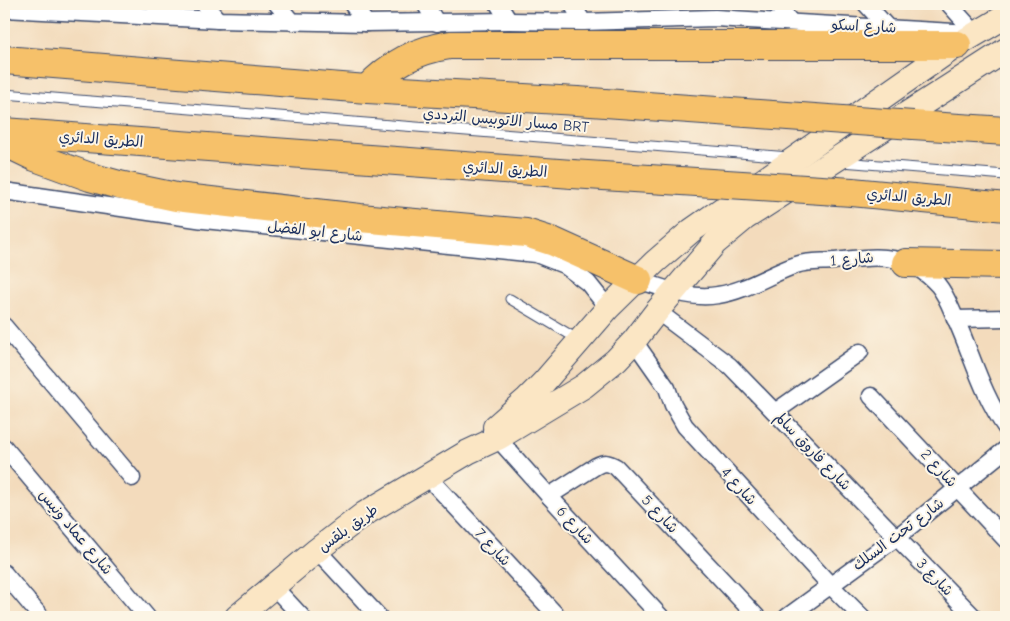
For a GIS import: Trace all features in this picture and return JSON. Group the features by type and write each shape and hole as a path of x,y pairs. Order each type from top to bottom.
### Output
{"highway":[{"path":"367,89 386,70 408,56 435,47 450,45 966,39"},
{"path":"4,60 367,89 576,101 1006,131"},
{"name":"الطريق الدائري","path":"4,132 572,174 852,192 1006,206"},
{"path":"4,142 90,177 176,197 360,218 526,233 554,242 638,280"},
{"path":"906,263 1006,265"}],"main road":[{"path":"494,434 581,341 608,308 654,262 690,231 966,39 1006,16"},
{"path":"494,434 584,386 616,360 634,342 657,311 715,243 745,218 1006,50"},
{"name":"طريق بلقس","path":"237,617 364,514 428,477 494,434"}],"street":[{"path":"204,4 218,20"},
{"path":"277,4 292,22"},
{"path":"352,4 366,23"},
{"path":"425,4 437,23"},
{"path":"498,4 509,21"},
{"path":"572,4 583,22"},
{"path":"702,4 715,18"},
{"path":"776,4 791,22"},
{"path":"866,4 888,27"},
{"path":"949,4 966,39"},
{"name":"شارع اسكو","path":"4,9 22,6 123,9 218,20 366,23 583,22 715,18 888,27 966,39"},
{"name":"شارع ابو الفضل","path":"4,191 204,220 536,254 564,265 588,283 608,308"},
{"name":"شارع 1","path":"638,280 674,292 695,296 719,295 744,288 798,264 880,256 906,263 921,271 939,287 948,302 970,351 985,392 1006,428"},
{"name":"شارع فاروق سالم","path":"657,311 730,366 896,537"},
{"path":"955,319 1006,318"},
{"path":"4,326 132,478"},
{"name":"شارع 4","path":"634,342 667,388 673,405 685,426 830,585 862,617"},
{"path":"775,412 860,352"},
{"name":"شارع 2","path":"871,396 1006,540"},
{"name":"شارع 6","path":"494,434 661,617"},
{"name":"شارع عماد ونيس","path":"5,449 147,617"},
{"name":"شارع تحت السلك","path":"787,617 896,537 1006,449"},
{"name":"شارع 5","path":"549,496 596,466 610,463 616,466 757,617"},
{"name":"شارع 7","path":"428,477 558,617"},
{"name":"شارع 3","path":"896,537 974,617"},
{"path":"318,550 379,617"},
{"path":"4,573 41,617"},
{"path":"274,587 302,617"}],"lane":[{"name":"مسار الاتوبيس الترددي BRT","path":"4,94 809,159"},
{"path":"819,160 1006,175"},
{"path":"510,299 581,341"}]}
